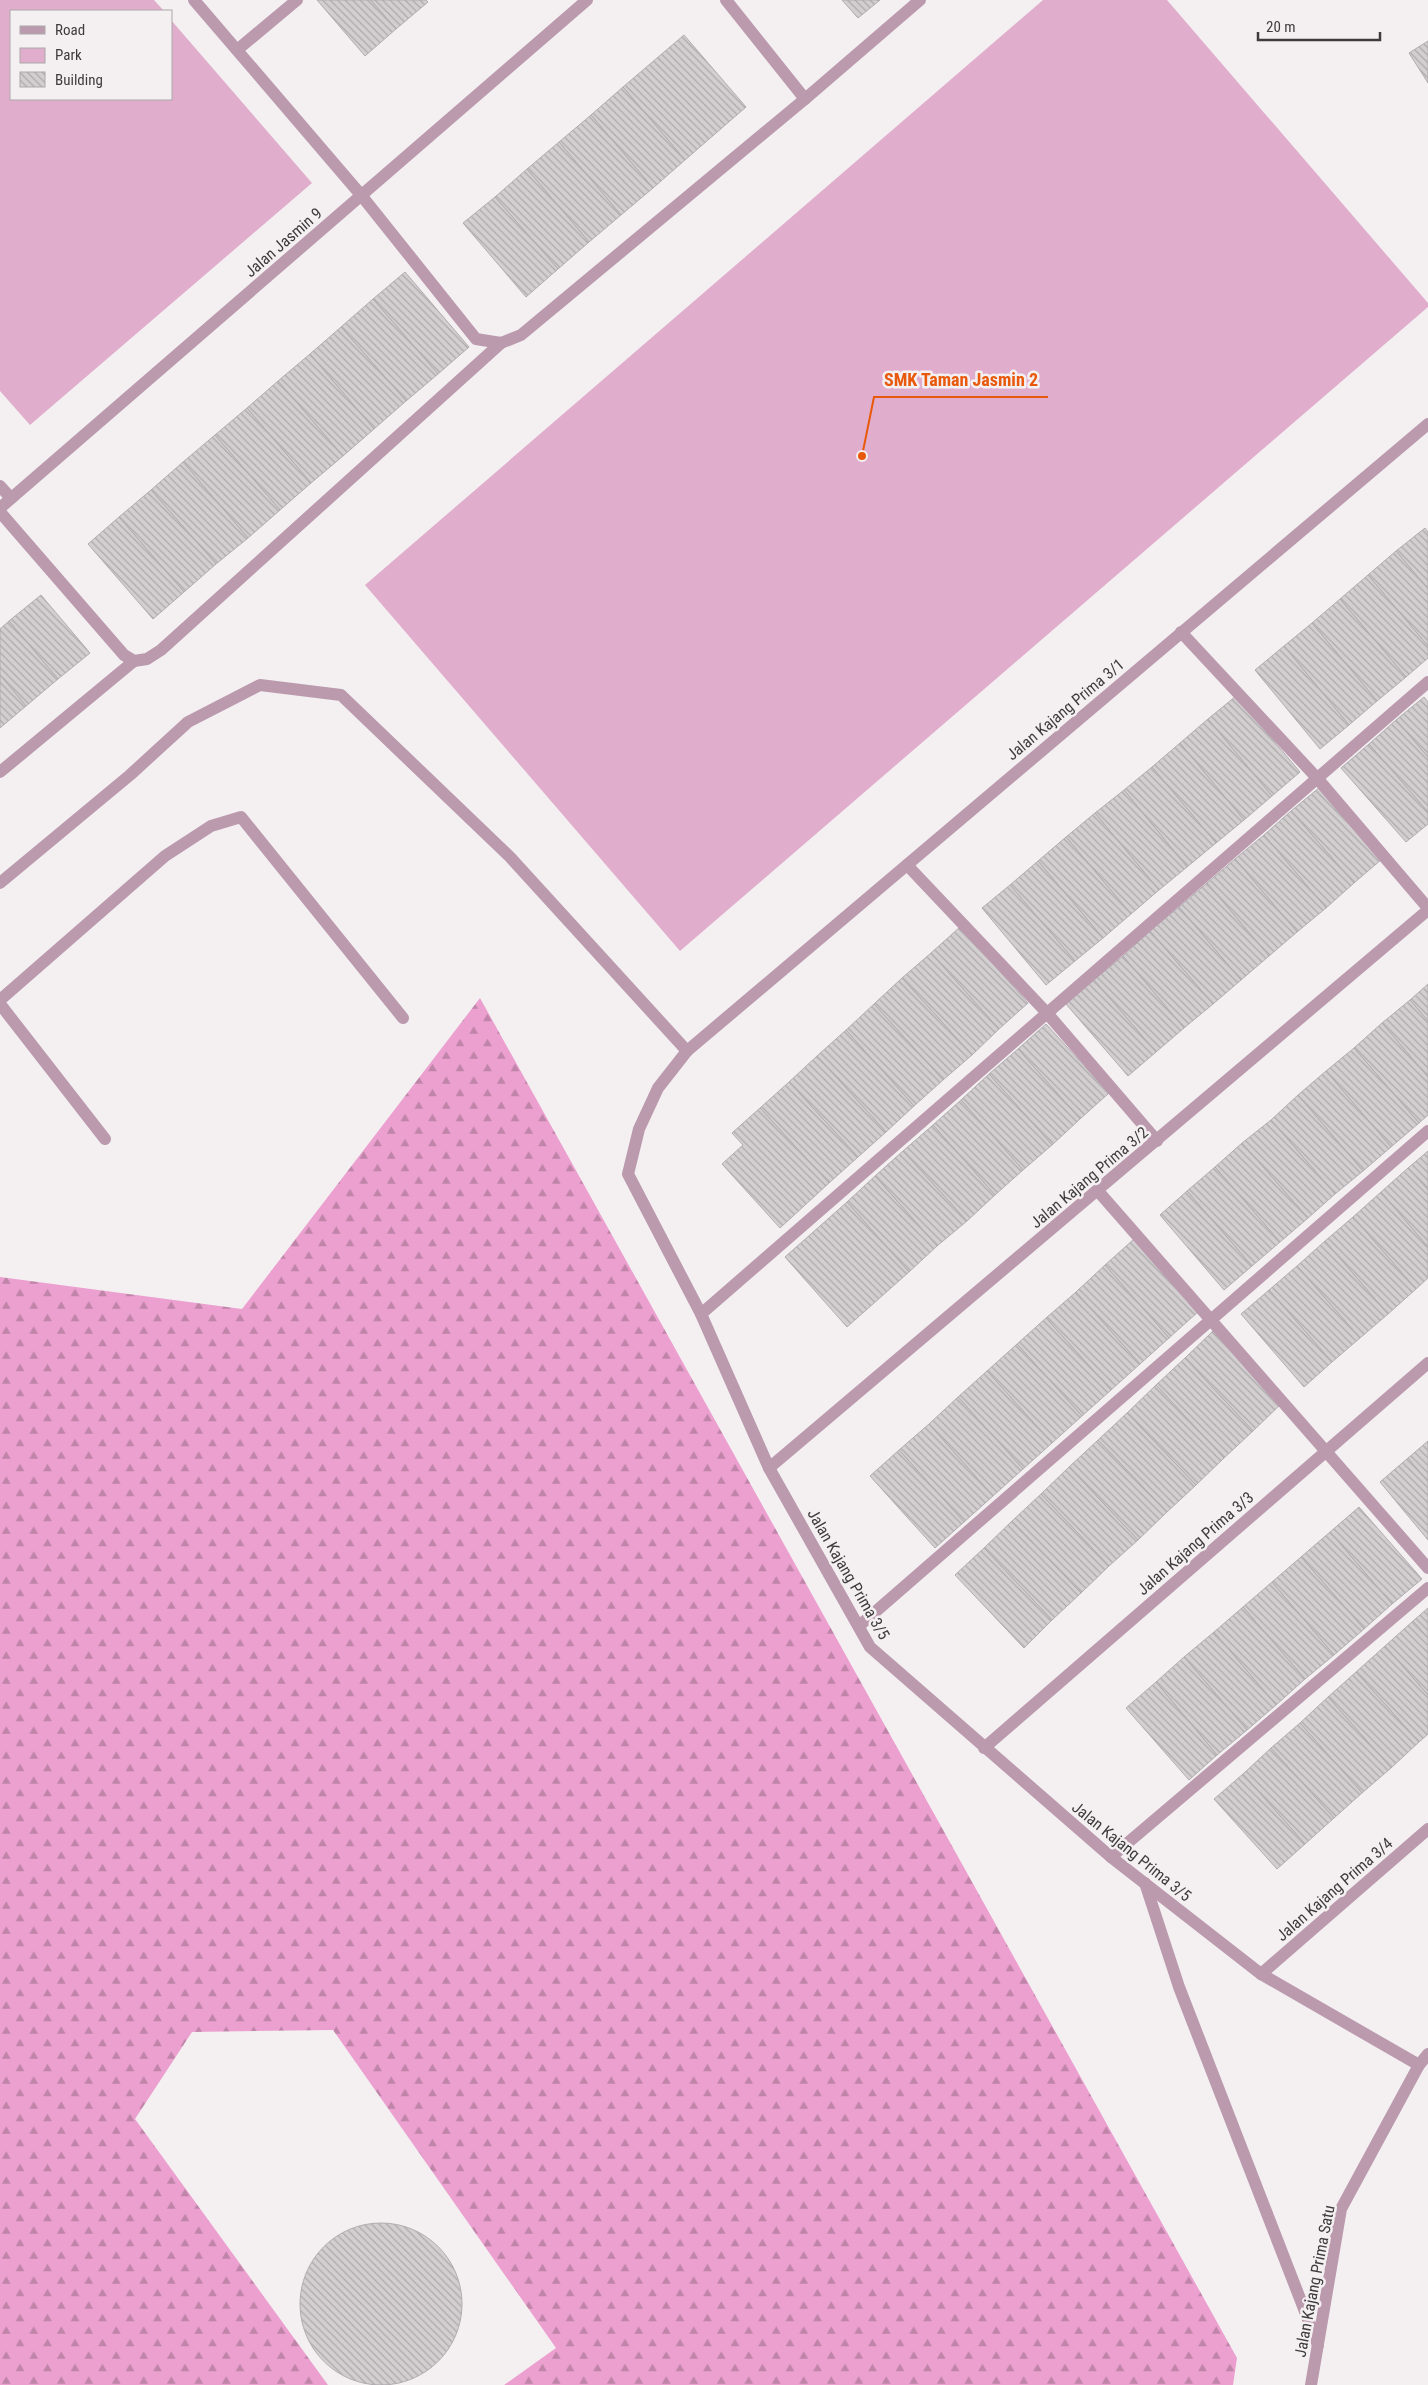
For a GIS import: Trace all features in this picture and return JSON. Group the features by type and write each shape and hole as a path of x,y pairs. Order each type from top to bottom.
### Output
{"street":[{"path":"194,0 361,195 476,339 501,343"},
{"path":"237,50 297,0"},
{"name":"Jalan Jasmin 9","path":"0,510 11,498 587,0"},
{"path":"726,0 805,99"},
{"path":"0,772 134,661 147,659 161,650 501,343 521,335 805,99 920,0"},
{"name":"Jalan Kajang Prima 3/1","path":"724,1020 1428,424"},
{"path":"0,486 11,498"},
{"path":"0,510 124,655 134,661"},
{"path":"1181,632 1317,778 1428,909"},
{"path":"701,1314 1428,682"},
{"path":"0,884 130,775 188,722 260,684 340,695 510,857 687,1052"},
{"path":"0,1000 165,856 211,826 241,817 403,1018"},
{"path":"908,865 1047,1013 1157,1141"},
{"name":"Jalan Kajang Prima 3/2","path":"769,1468 1157,1141 1428,909"},
{"path":"0,1004 105,1139"},
{"name":"Jalan Kajang Prima 3/5","path":"724,1020 687,1052 658,1088 639,1129 628,1174 701,1314 769,1468 870,1647 1111,1857 1261,1974 1419,2065"},
{"path":"859,1626 1428,1131"},
{"path":"1098,1191 1428,1568"},
{"name":"Jalan Kajang Prima 3/3","path":"984,1748 1428,1363"},
{"path":"1111,1857 1428,1588"},
{"name":"Jalan Kajang Prima 3/4","path":"1261,1974 1428,1829"},
{"path":"1145,1884 1179,1987 1318,2345"},
{"name":"Jalan Kajang Prima Satu","path":"1311,2385 1342,2209 1419,2065 1428,2054"}],"green space":[{"path":"0,0 154,0 163,10 10,10 10,100 172,100 172,21 312,183 30,425 0,391"},
{"path":"1043,0 1167,0 1428,303 1428,307 680,951 365,585"},
{"path":"480,998 1237,2358 1233,2385 504,2385 556,2348 333,2030 192,2032 135,2119 328,2385 0,2385 0,1277 242,1309"}],"building":[{"path":"317,0 371,0 396,29 365,56"},
{"path":"371,0 426,0 428,2 396,29"},
{"path":"842,0 880,0 858,18"},
{"path":"684,35 746,107 685,160 623,87"},
{"path":"1428,41 1428,83 1409,53"},
{"path":"623,87 685,160 653,188 591,115"},
{"path":"591,115 653,188 621,215 559,142"},
{"path":"559,142 621,215 589,242 527,169"},
{"path":"527,169 589,242 558,269 495,197"},
{"path":"495,197 558,269 526,297 463,223"},
{"path":"405,272 469,347 438,374 373,299"},
{"path":"373,299 438,374 406,401 341,327"},
{"path":"341,327 406,401 374,429 310,354"},
{"path":"310,354 374,429 343,456 278,381"},
{"path":"278,381 343,456 311,483 247,408"},
{"path":"247,408 311,483 280,510 215,435"},
{"path":"215,435 280,510 248,538 183,462"},
{"path":"183,462 248,538 216,564 151,490"},
{"path":"151,490 216,564 184,592 119,517"},
{"path":"119,517 184,592 153,619 88,544"},
{"path":"1425,528 1428,532 1428,589 1396,551"},
{"path":"1396,551 1428,589 1428,646 1368,575"},
{"path":"1368,575 1428,646 1428,658 1406,677 1340,599"},
{"path":"41,595 90,653 58,679 9,621"},
{"path":"1340,599 1406,677 1377,701 1312,623"},
{"path":"9,621 58,679 26,706 0,675 0,629"},
{"path":"1312,623 1377,701 1349,725 1284,646"},
{"path":"1284,646 1349,725 1320,749 1255,670"},
{"path":"0,675 26,706 0,728"},
{"path":"1236,696 1300,772 1272,796 1208,719"},
{"path":"1424,697 1428,702 1428,757 1396,720"},
{"path":"1208,719 1272,796 1244,820 1180,743"},
{"path":"1396,720 1428,757 1428,812 1369,744"},
{"path":"1180,743 1244,820 1216,843 1152,767"},
{"path":"1369,744 1428,812 1428,824 1406,842 1341,768"},
{"path":"1152,767 1216,843 1187,867 1124,790"},
{"path":"1320,787 1382,859 1354,883 1291,811"},
{"path":"1124,790 1187,867 1159,890 1095,813"},
{"path":"1291,811 1354,883 1326,908 1264,835"},
{"path":"1095,813 1159,890 1131,914 1066,837"},
{"path":"1264,835 1326,908 1297,932 1235,859"},
{"path":"1066,837 1131,914 1103,938 1038,861"},
{"path":"1235,859 1297,932 1269,956 1207,883"},
{"path":"1038,861 1103,938 1075,961 1010,885"},
{"path":"1207,883 1269,956 1241,980 1179,907"},
{"path":"1010,885 1075,961 1046,985 982,908"},
{"path":"1179,907 1241,980 1213,1004 1150,931"},
{"path":"960,927 1028,1003 999,1029 931,953"},
{"path":"1150,931 1213,1004 1184,1028 1123,956"},
{"path":"931,953 999,1029 972,1055 902,978"},
{"path":"1123,956 1184,1028 1156,1052 1094,980"},
{"path":"902,978 972,1055 943,1080 874,1004"},
{"path":"1094,980 1156,1052 1128,1076 1066,1004"},
{"path":"1428,984 1428,1021 1410,1000"},
{"path":"1410,1000 1428,1021 1428,1077 1382,1023"},
{"path":"874,1004 943,1080 914,1106 846,1030"},
{"path":"1382,1023 1428,1077 1428,1115 1419,1123 1354,1048"},
{"path":"1046,1024 1109,1093 1080,1119 1018,1049"},
{"path":"846,1030 914,1106 886,1132 817,1056"},
{"path":"1354,1048 1419,1123 1391,1147 1326,1071"},
{"path":"1018,1049 1080,1119 1052,1145 989,1074"},
{"path":"817,1056 886,1132 858,1157 789,1082"},
{"path":"1326,1071 1391,1147 1363,1171 1298,1095"},
{"path":"989,1074 1052,1145 1023,1170 961,1100"},
{"path":"789,1082 858,1157 829,1183 760,1108"},
{"path":"1298,1095 1363,1171 1335,1194 1271,1120"},
{"path":"961,1100 1023,1170 995,1195 933,1125"},
{"path":"760,1108 829,1183 780,1228 722,1164 743,1145 732,1133"},
{"path":"1271,1120 1335,1194 1308,1218 1242,1143"},
{"path":"933,1125 995,1195 967,1221 903,1151"},
{"path":"1242,1143 1308,1218 1280,1242 1215,1167"},
{"path":"903,1151 967,1221 937,1246 875,1176"},
{"path":"1428,1151 1428,1190 1408,1168"},
{"path":"1215,1167 1280,1242 1252,1266 1187,1191"},
{"path":"1408,1168 1428,1190 1428,1247 1381,1192"},
{"path":"875,1176 937,1246 909,1272 847,1202"},
{"path":"1187,1191 1252,1266 1224,1290 1160,1215"},
{"path":"1381,1192 1428,1247 1428,1278 1416,1289 1353,1217"},
{"path":"847,1202 909,1272 847,1327 785,1257"},
{"path":"1353,1217 1416,1289 1388,1314 1325,1241"},
{"path":"1134,1239 1199,1311 1169,1338 1105,1265"},
{"path":"1325,1241 1388,1314 1360,1338 1297,1266"},
{"path":"1105,1265 1169,1338 1140,1364 1076,1292"},
{"path":"1297,1266 1360,1338 1332,1362 1269,1290"},
{"path":"1269,1290 1332,1362 1304,1387 1241,1314"},
{"path":"1076,1292 1140,1364 1111,1390 1046,1318"},
{"path":"1046,1318 1111,1390 1082,1416 1017,1344"},
{"path":"1213,1331 1281,1404 1253,1431 1185,1358"},
{"path":"1017,1344 1082,1416 1052,1443 987,1371"},
{"path":"1185,1358 1253,1431 1224,1458 1156,1385"},
{"path":"987,1371 1052,1443 1023,1469 958,1397"},
{"path":"1156,1385 1224,1458 1196,1485 1127,1413"},
{"path":"958,1397 1023,1469 993,1496 929,1424"},
{"path":"1127,1413 1196,1485 1167,1512 1098,1440"},
{"path":"929,1424 993,1496 964,1522 899,1450"},
{"path":"1098,1440 1167,1512 1138,1540 1069,1467"},
{"path":"1428,1441 1428,1482 1408,1458"},
{"path":"899,1450 964,1522 935,1548 870,1476"},
{"path":"1408,1458 1428,1482 1428,1540 1380,1482"},
{"path":"1069,1467 1138,1540 1109,1566 1041,1494"},
{"path":"1041,1494 1109,1566 1081,1593 1012,1521"},
{"path":"1359,1507 1422,1579 1392,1604 1330,1532"},
{"path":"1012,1521 1081,1593 1052,1620 984,1548"},
{"path":"1330,1532 1392,1604 1364,1629 1301,1557"},
{"path":"984,1548 1052,1620 1024,1648 955,1575"},
{"path":"1301,1557 1364,1629 1334,1655 1272,1582"},
{"path":"1272,1582 1334,1655 1305,1679 1243,1607"},
{"path":"1243,1607 1305,1679 1276,1705 1214,1632"},
{"path":"1428,1608 1428,1638 1413,1621"},
{"path":"1413,1621 1428,1638 1428,1695 1385,1646"},
{"path":"1214,1632 1276,1705 1247,1730 1184,1657"},
{"path":"1385,1646 1428,1695 1428,1734 1419,1742 1356,1672"},
{"path":"1184,1657 1247,1730 1217,1755 1156,1682"},
{"path":"1356,1672 1419,1742 1391,1768 1328,1697"},
{"path":"1156,1682 1217,1755 1189,1780 1126,1708"},
{"path":"1328,1697 1391,1768 1362,1793 1300,1723"},
{"path":"1300,1723 1362,1793 1334,1818 1271,1748"},
{"path":"1271,1748 1334,1818 1305,1844 1243,1774"},
{"path":"1243,1774 1305,1844 1277,1869 1214,1799"},
{"path":"389,2223 405,2226 419,2232 433,2241 444,2252 459,2280 462,2304 461,2320 453,2342 444,2356 433,2367 405,2382 373,2385 357,2382 343,2376 329,2367 318,2356 303,2328 300,2296 303,2280 309,2266 318,2252 329,2241 357,2226"}],"place":[{"name":"SMK Taman Jasmin 2","path":"862,456"}]}
